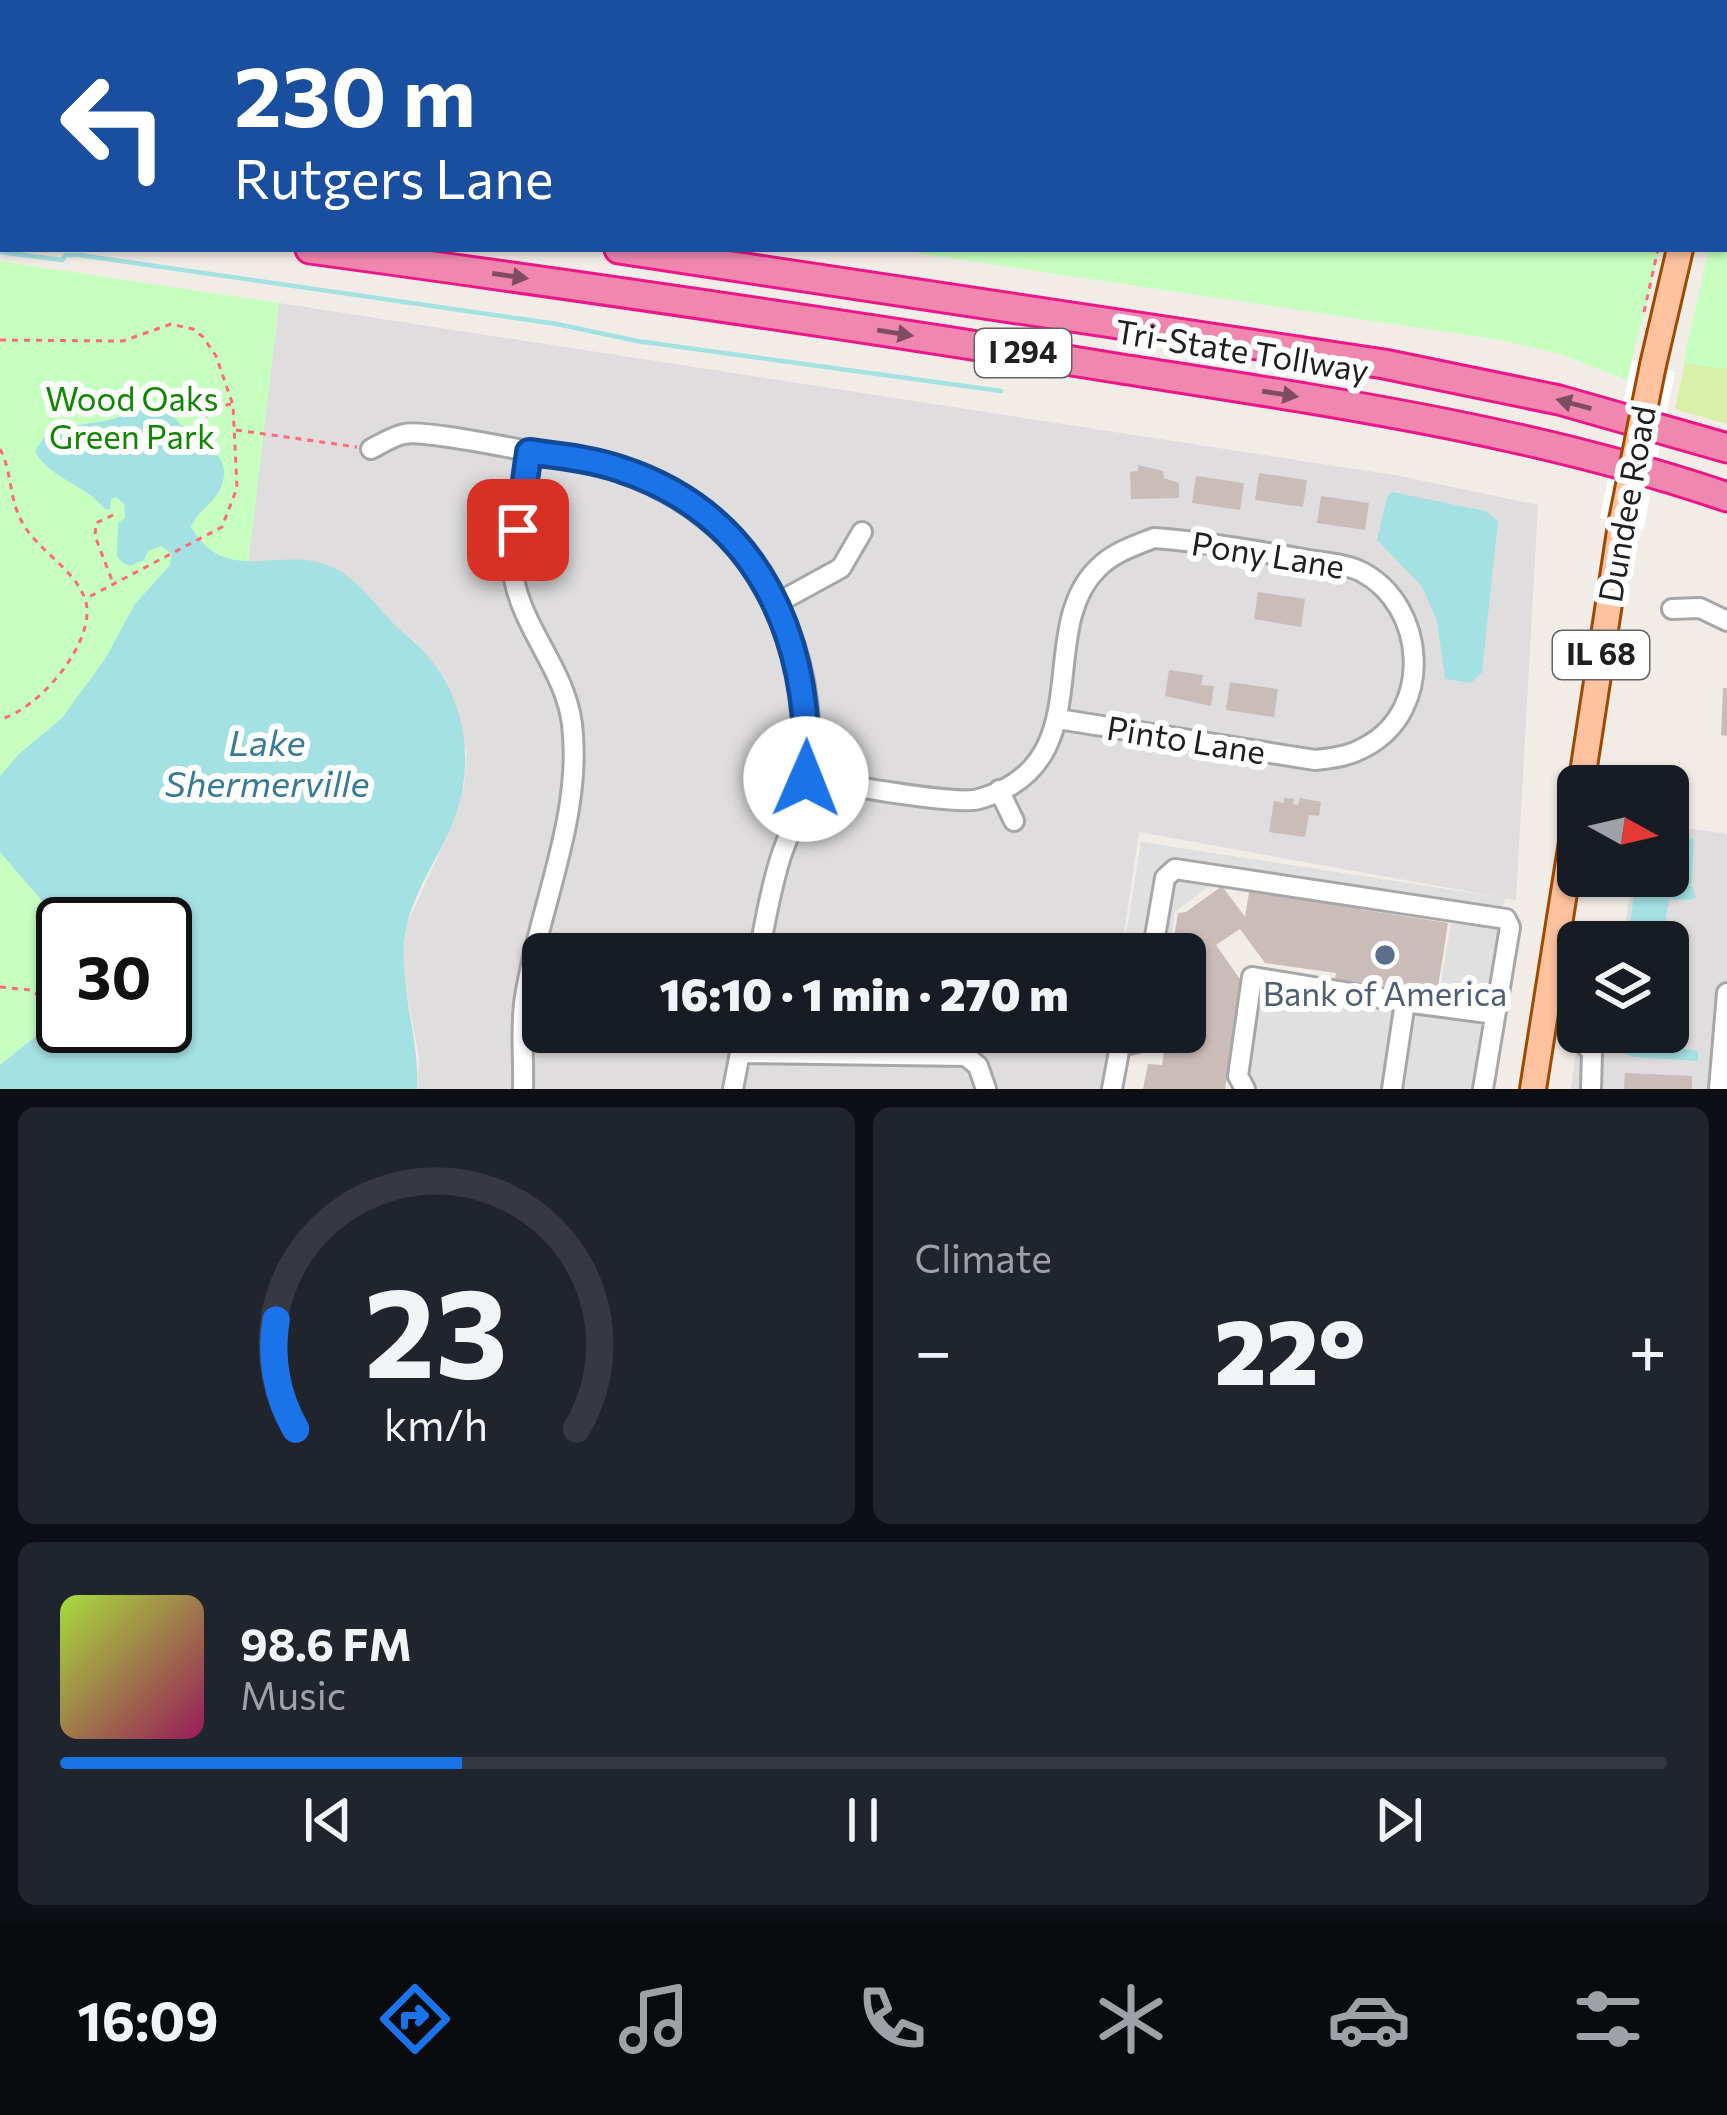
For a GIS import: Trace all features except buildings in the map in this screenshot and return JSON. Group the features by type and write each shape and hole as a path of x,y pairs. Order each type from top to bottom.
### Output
{"highway":[{"name":"Tri-State Tollway","path":"332,252 622,291 1378,410 1535,442 1727,497"},
{"name":"Tri-State Tollway","path":"639,252 1384,364 1559,400 1727,448"}],"main road":[{"name":"Dundee Road","path":"1584,765 1621,525 1680,252"},
{"path":"1533,1089 1563,897"}],"street":[{"path":"371,448 407,433 587,460 622,470 683,499 738,548 777,603 807,712 806,779 772,887 763,933"},
{"path":"523,1089 525,997 571,799 573,749 567,700 525,616 514,579 529,452"},
{"path":"777,603 841,568 862,532"},
{"name":"Pony Lane","path":"1000,790 1033,766 1058,719 1074,606 1095,570 1123,549 1154,538 1357,568 1396,599 1416,656 1410,690 1396,720 1372,744 1344,756 1315,760"},
{"path":"1672,609 1700,608 1727,621"},
{"name":"Pinto Lane","path":"1058,719 1315,760"},
{"path":"806,779 975,801 1000,790 1014,821"},
{"path":"1156,933 1165,878 1174,868 1506,919 1510,927 1483,1089"},
{"path":"1245,1089 1238,1076 1252,977 1495,1014"},
{"path":"1719,1089 1727,993"},
{"path":"1392,1089 1405,1001"},
{"path":"733,1089 740,1053 966,1056 985,1060 986,1089"},
{"path":"1112,1089 1119,1053"},
{"path":"1591,1089 1592,1053"}],"path":[{"path":"1644,316 1657,252"},
{"path":"0,340 123,341 158,327 183,325 203,337 216,356 233,405 238,472 233,506 222,526 85,599"},
{"path":"189,434 214,408 233,405"},
{"path":"235,430 371,448"},
{"path":"0,449 24,526 85,599 86,616 53,685 17,713 0,719"},
{"path":"113,514 96,523 95,536 114,584"},
{"path":"0,987 36,994"}],"shaded area":[{"path":"279,303 1400,476 1538,505 1516,900 1139,832 1124,933 522,933 522,1053 1107,1053 1101,1089 417,1089 419,1056 402,969 407,924 452,826 464,786 467,752 415,641 295,561 248,562"},
{"path":"1689,828 1727,834 1727,1089 1571,1089 1576,1053 1689,1053 1689,921 1626,921 1630,897 1689,897"},
{"path":"1141,841 1505,898 1500,918 1179,871 1209,886 1175,912 1172,933 1126,933"},
{"path":"1451,924 1510,927 1486,1014 1477,1079 1474,1089 1404,1089 1401,1080 1415,1003 1437,1005"},
{"path":"1260,978 1398,1000 1384,1089 1251,1089 1248,1060"}],"green space":[{"path":"909,252 1659,252 1627,380 1560,354 1501,340"},
{"path":"1708,252 1727,252 1727,369 1683,363"},
{"path":"1709,252 1727,252 1727,424 1675,409"},
{"name":"Wood Oaks Green Park","path":"0,261 279,303 192,1038 192,897 36,897 36,1053 190,1053 186,1089 0,1089"}],"water":[{"name":"Lake Shermerville","path":"158,405 168,412 222,463 220,489 191,527 205,545 238,560 313,561 343,573 425,654 453,697 465,747 460,799 415,899 404,946 417,1089 0,1089 0,1065 36,1036 36,1053 192,1053 192,897 39,897 0,852 0,776 62,718 105,659 135,604 170,565 172,554 161,546 148,551 144,560 130,566 123,563 117,556 124,504 116,497 106,510 49,468 35,451 49,430 109,420"},
{"path":"1392,492 1485,511 1498,521 1482,672 1471,683 1445,679 1437,620 1421,585 1377,540"},
{"path":"1689,838 1694,839 1691,885 1696,897 1669,899 1665,921 1630,921 1634,897 1689,897"},
{"path":"1698,1051 1698,1061 1625,1053"}],"pier":[{"path":"1632,360 1675,372 1643,531 1600,518"}],"waterway":[{"path":"0,252 62,260 66,255 79,255 557,324 637,341 1001,391"}],"place":[{"name":"Bank of America","path":"1385,955"}],"route":[{"path":"518,530 529,452 622,470 683,499 714,524 758,573 777,603 794,646 807,712 806,779"}]}
